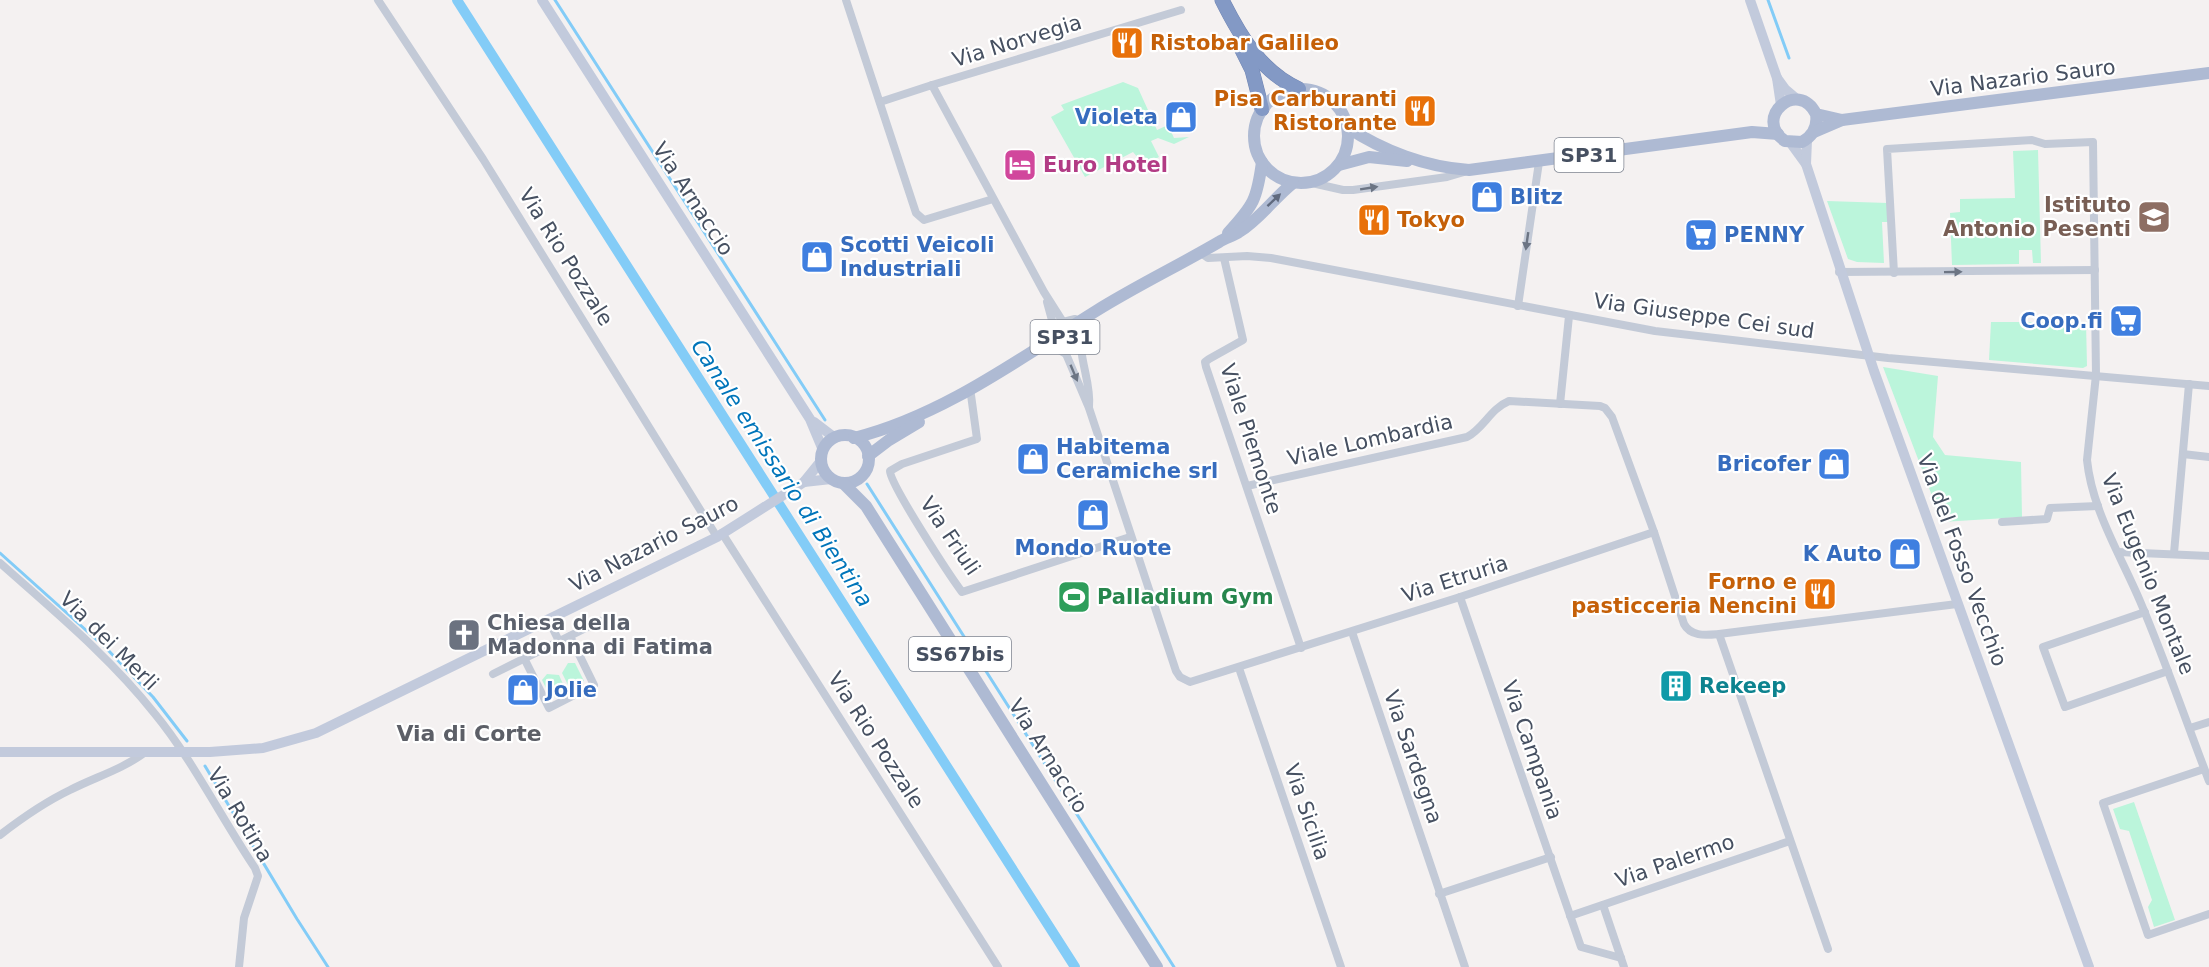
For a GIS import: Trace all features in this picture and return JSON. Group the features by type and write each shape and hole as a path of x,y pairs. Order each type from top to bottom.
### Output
{"highway":[{"path":"1215,0 1252,70 1262,109"},
{"path":"1222,0 1258,59 1276,77 1299,89"}],"main road":[{"name":"Via Arnaccio","path":"542,0 810,419 822,456"},
{"path":"1750,0 1777,78 1781,105"},
{"name":"Via Nazario Sauro","path":"1790,142 1802,142 1842,120 2209,73"},
{"path":"1777,78 1785,89 1798,100"},
{"path":"1299,89 1278,94 1262,109 1256,123 1254,137 1256,151 1272,174 1293,183 1312,183 1325,177 1339,165 1347,147 1347,127"},
{"name":"SP31","path":"1299,89 1314,91 1333,102 1342,113 1347,127 1367,140 1426,164 1449,169 1469,170 1539,162 1752,132 1778,134 1790,142"},
{"path":"1778,134 1773,120 1776,112 1781,105 1790,100 1798,100"},
{"name":"Via Nazario Sauro","path":"1798,100 1809,105 1816,114 1842,120"},
{"path":"1811,136 1816,126 1816,114"},
{"name":"SP31","path":"1752,132 1773,120"},
{"name":"Via del Fosso Vecchio","path":"1806,164 1811,136"},
{"name":"Via del Fosso Vecchio","path":"1790,142 1806,164 1839,272 2089,967"},
{"path":"1339,165 1369,157 1426,164"},
{"path":"1222,240 1251,206 1259,189 1262,162"},
{"name":"SP31","path":"854,438 884,430 934,408 1085,325 1157,278 1247,226 1293,183"},
{"name":"SP31","path":"868,456 889,440 971,395 1106,305 1138,286 1157,278"},
{"name":"Via Arnaccio","path":"810,419 835,438"},
{"path":"822,456 829,442 835,438 844,436 854,438 864,446 868,456 865,471 859,478 837,481"},
{"name":"Via Nazario Sauro","path":"0,752 183,754 263,748 316,733 720,535 801,484 822,456"},
{"name":"SS67bis","path":"822,456 824,470 837,481"},
{"name":"Via Arnaccio","path":"859,478 866,506"},
{"name":"Via Nazario Sauro","path":"801,484 837,481"},
{"name":"Via Arnaccio","path":"837,481 866,506 1158,967"}],"street":[{"name":"Via Rio Pozzale","path":"378,0 483,159 720,535 998,967"},
{"path":"846,0 916,213 924,219 993,199"},
{"name":"Via Norvegia","path":"880,102 1181,10"},
{"path":"932,86 1060,319 1065,322 1106,305"},
{"name":"Via Eugenio Montale","path":"1894,273 1887,149 2032,140 2045,144 2093,142 2096,375 2086,460 2098,506 2145,612 2209,781"},
{"path":"1518,306 1539,162"},
{"path":"1312,183 1353,190 1447,177 1469,170"},
{"name":"Via Giuseppe Cei sud","path":"1201,253 1208,258 1247,256 1271,258 1655,331 1888,358 2209,386"},
{"name":"Viale Piemonte","path":"1224,258 1243,340 1205,362 1301,648"},
{"path":"1839,272 2095,270"},
{"path":"1044,292 1053,324 1050,343"},
{"path":"1560,404 1569,316"},
{"name":"Via Etruria","path":"1085,325 1080,340 1089,387 1089,408"},
{"name":"Via Etruria","path":"1050,343 1066,354 1089,408 1177,674 1183,679 1195,682 1654,532"},
{"path":"2174,553 2189,384"},
{"name":"Via Friuli","path":"971,395 977,439 890,471 890,476 962,592 1130,537"},
{"name":"Viale Lombardia","path":"1247,486 1467,437 1495,408 1509,401 1600,406 1609,412 1654,532"},
{"path":"2183,454 2209,457"},
{"path":"2002,522 2047,519 2050,508 2098,506"},
{"path":"1654,532 1686,629 1699,634 1719,634 1957,604"},
{"path":"2118,552 2209,556"},
{"name":"Via dei Merli","path":"0,563 122,675 157,716 183,754"},
{"name":"Via Campania","path":"1460,597 1581,947 1621,958"},
{"path":"2145,612 2043,647 2065,707 2168,671"},
{"path":"548,619 559,641"},
{"path":"493,674 600,621"},
{"name":"Via Sardegna","path":"1352,632 1465,967"},
{"path":"1719,634 1828,949"},
{"path":"524,658 549,708 594,685 570,636"},
{"name":"Via Sicilia","path":"1239,668 1341,967"},
{"path":"2190,728 2209,722"},
{"path":"0,835 54,798 96,777 128,765 144,753"},
{"name":"Via Rotina","path":"183,754 258,876 244,918 239,967"},
{"path":"2204,769 2103,803 2148,935 2209,915"},
{"name":"Via Palermo","path":"1570,915 1790,841"},
{"path":"1439,894 1551,857"},
{"path":"1603,904 1624,967"}],"green space":[{"path":"1123,82 1138,88 1157,130 1168,125 1174,138 1189,137 1174,144 1158,138 1151,141 1159,157 1144,165 1133,152 1085,177 1051,117 1064,110 1061,105"},
{"path":"2038,150 2041,263 2033,263 2032,250 2019,250 2019,264 1952,265 1950,213 1960,212 1960,199 2015,198 2013,151"},
{"path":"1827,201 1888,203 1888,222 1882,222 1884,263 1857,262 1848,259"},
{"path":"1991,322 2086,322 2087,366 2083,368 1989,360"},
{"path":"1883,367 1938,376 1933,437 1945,455 2021,462 2022,517 1942,522"},
{"path":"568,663 575,663 584,681 570,689 562,673"},
{"path":"547,674 559,675 566,691 551,698 542,680"},
{"path":"2134,802 2175,920 2154,927 2148,907 2152,900 2129,831 2120,829 2113,809"}],"waterway":[{"name":"Canale emissario di Bientina","path":"457,0 1075,967"},
{"path":"555,0 825,420"},
{"path":"1768,0 1789,58"},
{"path":"867,484 1174,967"},
{"path":"0,553 107,649 153,697 187,741"},
{"path":"205,766 328,967"}],"place":[{"name":"Ristobar Galileo","path":"1127,43"},
{"name":"Pisa Carburanti Ristorante","path":"1420,111"},
{"name":"Violeta","path":"1181,117"},
{"name":"Euro Hotel","path":"1020,165"},
{"name":"Blitz","path":"1487,197"},
{"name":"Istituto Antonio Pesenti","path":"2154,217"},
{"name":"Tokyo","path":"1374,220"},
{"name":"PENNY","path":"1701,235"},
{"name":"Scotti Veicoli Industriali","path":"817,257"},
{"name":"Coop.fi","path":"2126,321"},
{"name":"Habitema Ceramiche srl","path":"1033,459"},
{"name":"Bricofer","path":"1834,464"},
{"name":"Mondo Ruote","path":"1093,515"},
{"name":"K Auto","path":"1905,554"},
{"name":"Forno e pasticceria Nencini","path":"1820,594"},
{"name":"Palladium Gym","path":"1074,597"},
{"name":"Chiesa della Madonna di Fatima","path":"464,635"},
{"name":"Rekeep","path":"1676,686"},
{"name":"Jolie","path":"523,690"}],"district":[{"name":"Via di Corte","path":"469,733"}]}
